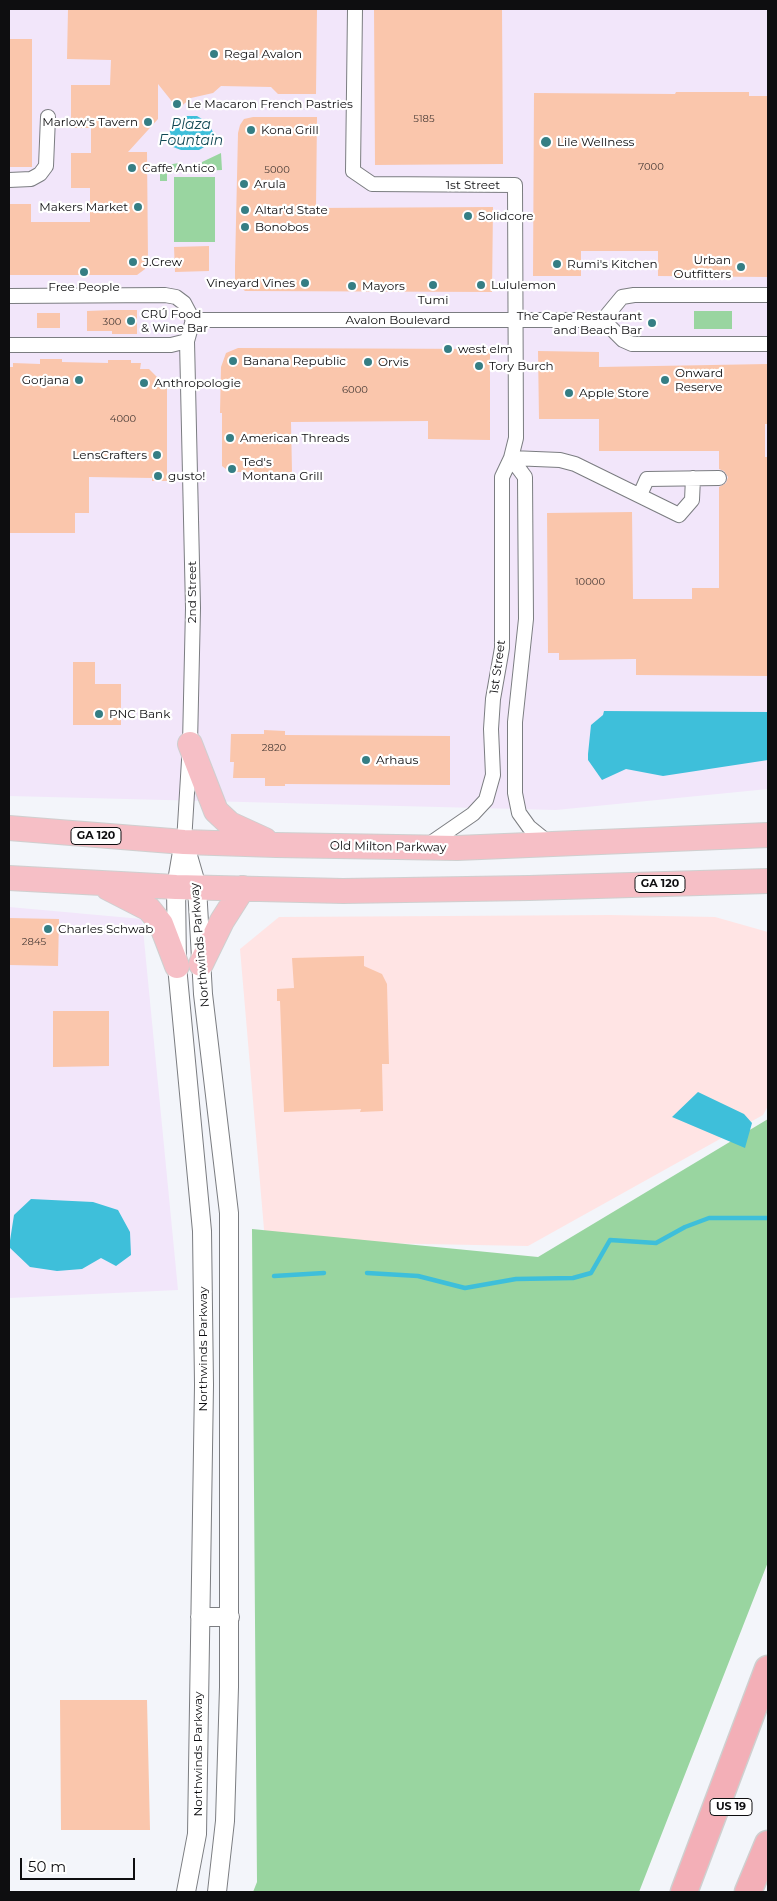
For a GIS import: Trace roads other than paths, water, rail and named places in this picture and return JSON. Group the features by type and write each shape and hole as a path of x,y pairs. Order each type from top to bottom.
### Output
{"highway":[{"path":"190,744 216,811 230,824 276,845"},
{"name":"Old Milton Parkway","path":"9,828 184,842 425,847 553,845 768,835"},
{"name":"GA 120","path":"9,878 186,887 343,891 768,881"},
{"path":"95,882 132,898 149,909 162,924 177,966"},
{"path":"201,964 222,921 244,888"},
{"path":"684,1892 768,1668"},
{"name":"US 19","path":"694,1892 768,1721"},
{"path":"748,1892 768,1844"}],"street":[{"name":"1st Street","path":"355,9 353,171 372,184 514,185 516,438 511,458 502,477 502,648 493,699 491,789 486,800 473,814 425,847"},
{"path":"9,180 31,180 40,174 46,166 48,117"},
{"path":"9,296 165,295 176,298 184,303 192,320 188,341 172,345 9,345"},
{"path":"768,295 634,295 622,298 603,320 623,340 632,344 768,344"},
{"name":"Avalon Boulevard","path":"192,320 603,320"},
{"name":"2nd Street","path":"184,842 190,744 193,608 188,341"},
{"name":"1st Street","path":"511,458 525,478 526,619 515,722 515,793 519,813 529,827 553,845"},
{"path":"511,458 560,460 575,464 680,515 692,500 693,478"},
{"path":"640,495 647,479 719,478"},
{"name":"Northwinds Parkway","path":"184,842 186,887 201,964 229,1213 230,1617 225,1821 217,1892"},
{"name":"Northwinds Parkway","path":"186,887 177,966 202,1231 204,1385 197,1834 186,1892"},
{"path":"200,1617 230,1617"}],"water":[{"name":"Plaza Fountain","path":"186,116 197,116 207,122 213,132 214,135 206,146 199,150 181,150 168,145 170,130 176,121"},
{"path":"604,711 768,712 768,760 663,776 626,769 602,780 588,760 588,754 591,725 603,715"},
{"path":"698,1092 744,1114 752,1123 745,1148 672,1117"},
{"path":"31,1199 93,1202 118,1210 130,1232 131,1255 116,1266 101,1258 82,1269 57,1271 30,1267 9,1247 14,1215"}],"waterway":[{"path":"367,1273 418,1276 465,1288 516,1279 573,1278 591,1273 610,1240 656,1243 685,1227 709,1218 768,1218"},
{"path":"274,1276 324,1273"}],"place":[{"name":"Regal Avalon","path":"214,54"},
{"name":"Le Macaron French Pastries","path":"177,104"},
{"name":"Marlow's Tavern","path":"148,122"},
{"name":"Kona Grill","path":"251,130"},
{"name":"Lile Wellness","path":"546,142"},
{"name":"Caffe Antico","path":"132,168"},
{"name":"Arula","path":"244,184"},
{"name":"Makers Market","path":"138,207"},
{"name":"Altar'd State","path":"245,210"},
{"name":"Solidcore","path":"468,216"},
{"name":"Bonobos","path":"245,227"},
{"name":"J.Crew","path":"133,262"},
{"name":"Rumi's Kitchen","path":"557,264"},
{"name":"Urban Outfitters","path":"741,267"},
{"name":"Free People","path":"84,272"},
{"name":"Vineyard Vines","path":"305,283"},
{"name":"Tumi","path":"433,285"},
{"name":"Lululemon","path":"481,285"},
{"name":"Mayors","path":"352,286"},
{"name":"CRÚ Food & Wine Bar","path":"131,321"},
{"name":"The Cape Restaurant and Beach Bar","path":"652,323"},
{"name":"west elm","path":"448,349"},
{"name":"Banana Republic","path":"233,361"},
{"name":"Orvis","path":"368,362"},
{"name":"Tory Burch","path":"479,366"},
{"name":"Gorjana","path":"79,380"},
{"name":"Onward Reserve","path":"665,380"},
{"name":"Anthropologie","path":"144,383"},
{"name":"Apple Store","path":"569,393"},
{"name":"American Threads","path":"230,438"},
{"name":"LensCrafters","path":"157,455"},
{"name":"Ted's Montana Grill","path":"232,469"},
{"name":"gusto!","path":"158,476"},
{"name":"PNC Bank","path":"99,714"},
{"name":"Arhaus","path":"366,760"},
{"name":"Charles Schwab","path":"48,929"}]}
